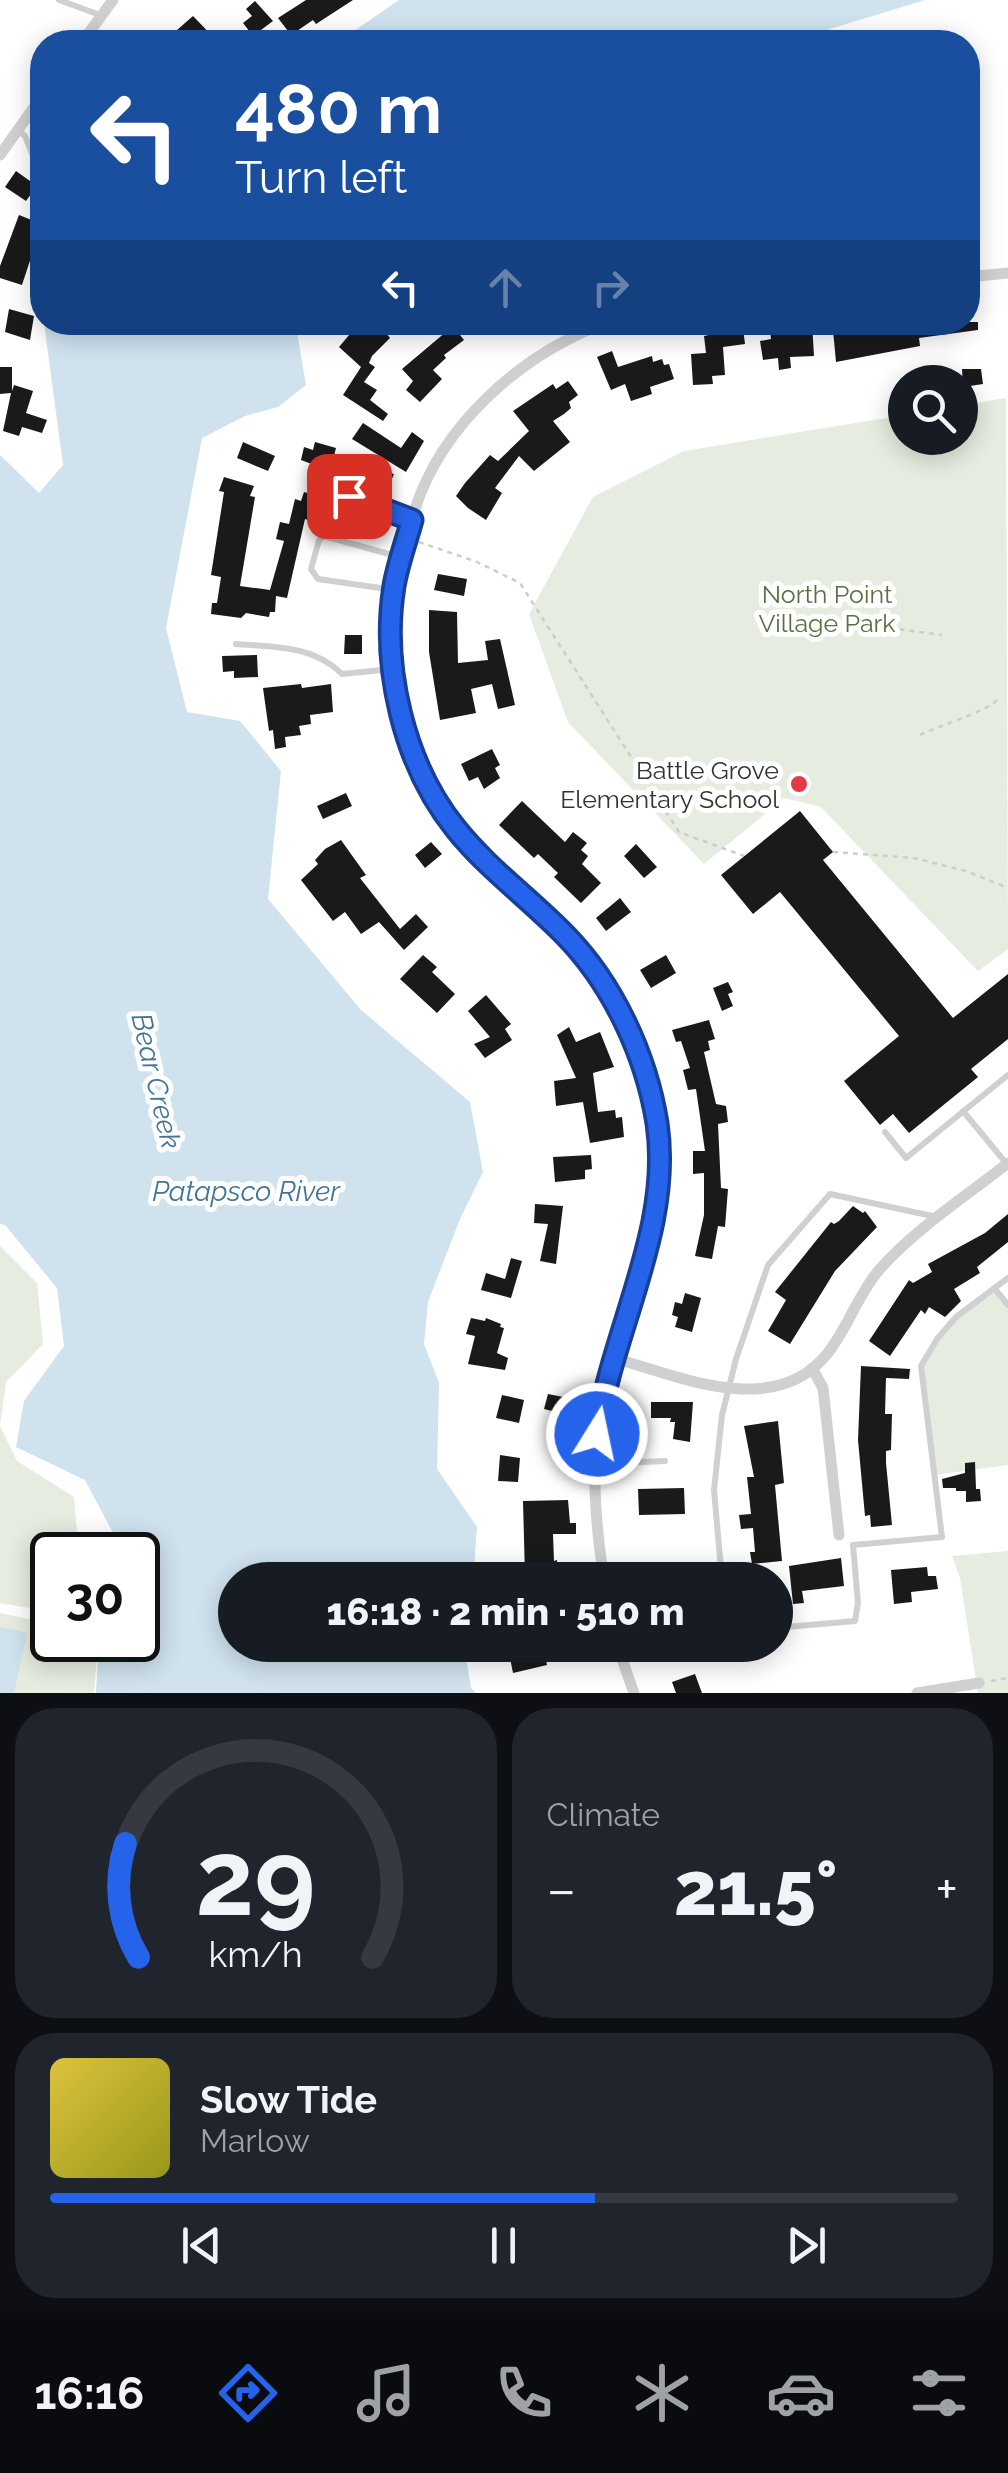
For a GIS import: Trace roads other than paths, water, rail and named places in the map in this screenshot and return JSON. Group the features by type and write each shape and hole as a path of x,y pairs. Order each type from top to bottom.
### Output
{"street":[{"path":"91,30 113,0"},
{"path":"0,154 30,112"},
{"path":"980,276 1008,273"},
{"path":"580,335 548,350 496,390 441,458 418,500 401,557 394,590 393,669 412,748 446,814 468,842 565,935 596,971 640,1058 656,1121 655,1202 644,1257 602,1403 595,1500 602,1562"},
{"path":"613,1358 729,1387 758,1390 780,1386 812,1368 836,1342 861,1294 877,1273 938,1218 1008,1164"},
{"path":"812,1368 823,1388 839,1535"},
{"path":"623,1662 634,1693"},
{"path":"917,1693 980,1684"}],"lane":[{"path":"59,0 102,16"},
{"path":"18,129 30,148"},
{"path":"349,496 412,520"},
{"path":"394,590 318,579 311,570 319,540 324,536 401,557"},
{"path":"236,644 293,649 328,660 342,674 393,669"},
{"path":"886,1132 906,1158 1008,1075"},
{"path":"963,1111 1008,1164"},
{"path":"720,1562 714,1490 722,1415 768,1265 830,1194 938,1218"},
{"path":"839,1535 854,1545 942,1537 921,1366 956,1317 1008,1278"},
{"path":"995,1289 1008,1305"},
{"path":"596,1464 665,1461"},
{"path":"793,1626 855,1621 858,1603 854,1545"}],"water":[{"path":"399,0 925,0 827,30 355,30"},
{"name":"Patapsco River","path":"46,335 298,335 306,385 278,407 245,416 202,438 166,628 187,712 240,721 281,771 268,899 361,1010 470,1102 483,1172 428,1302 424,1344 439,1383 437,1469 477,1527 474,1562 218,1562 218,1662 467,1662 471,1688 476,1693 96,1693 98,1662 160,1662 160,1532 112,1532 85,1480 16,1447 24,1401 64,1346 57,1288 5,1225 0,1224 0,455 39,493 63,465"},
{"path":"0,1627 27,1633 14,1693 0,1693"}],"place":[{"name":"Battle Grove Elementary School","path":"799,784"}],"park label":[{"name":"North Point Village Park","path":"827,608"}],"water label":[{"name":"Bear Creek","path":"156,1081"}]}
